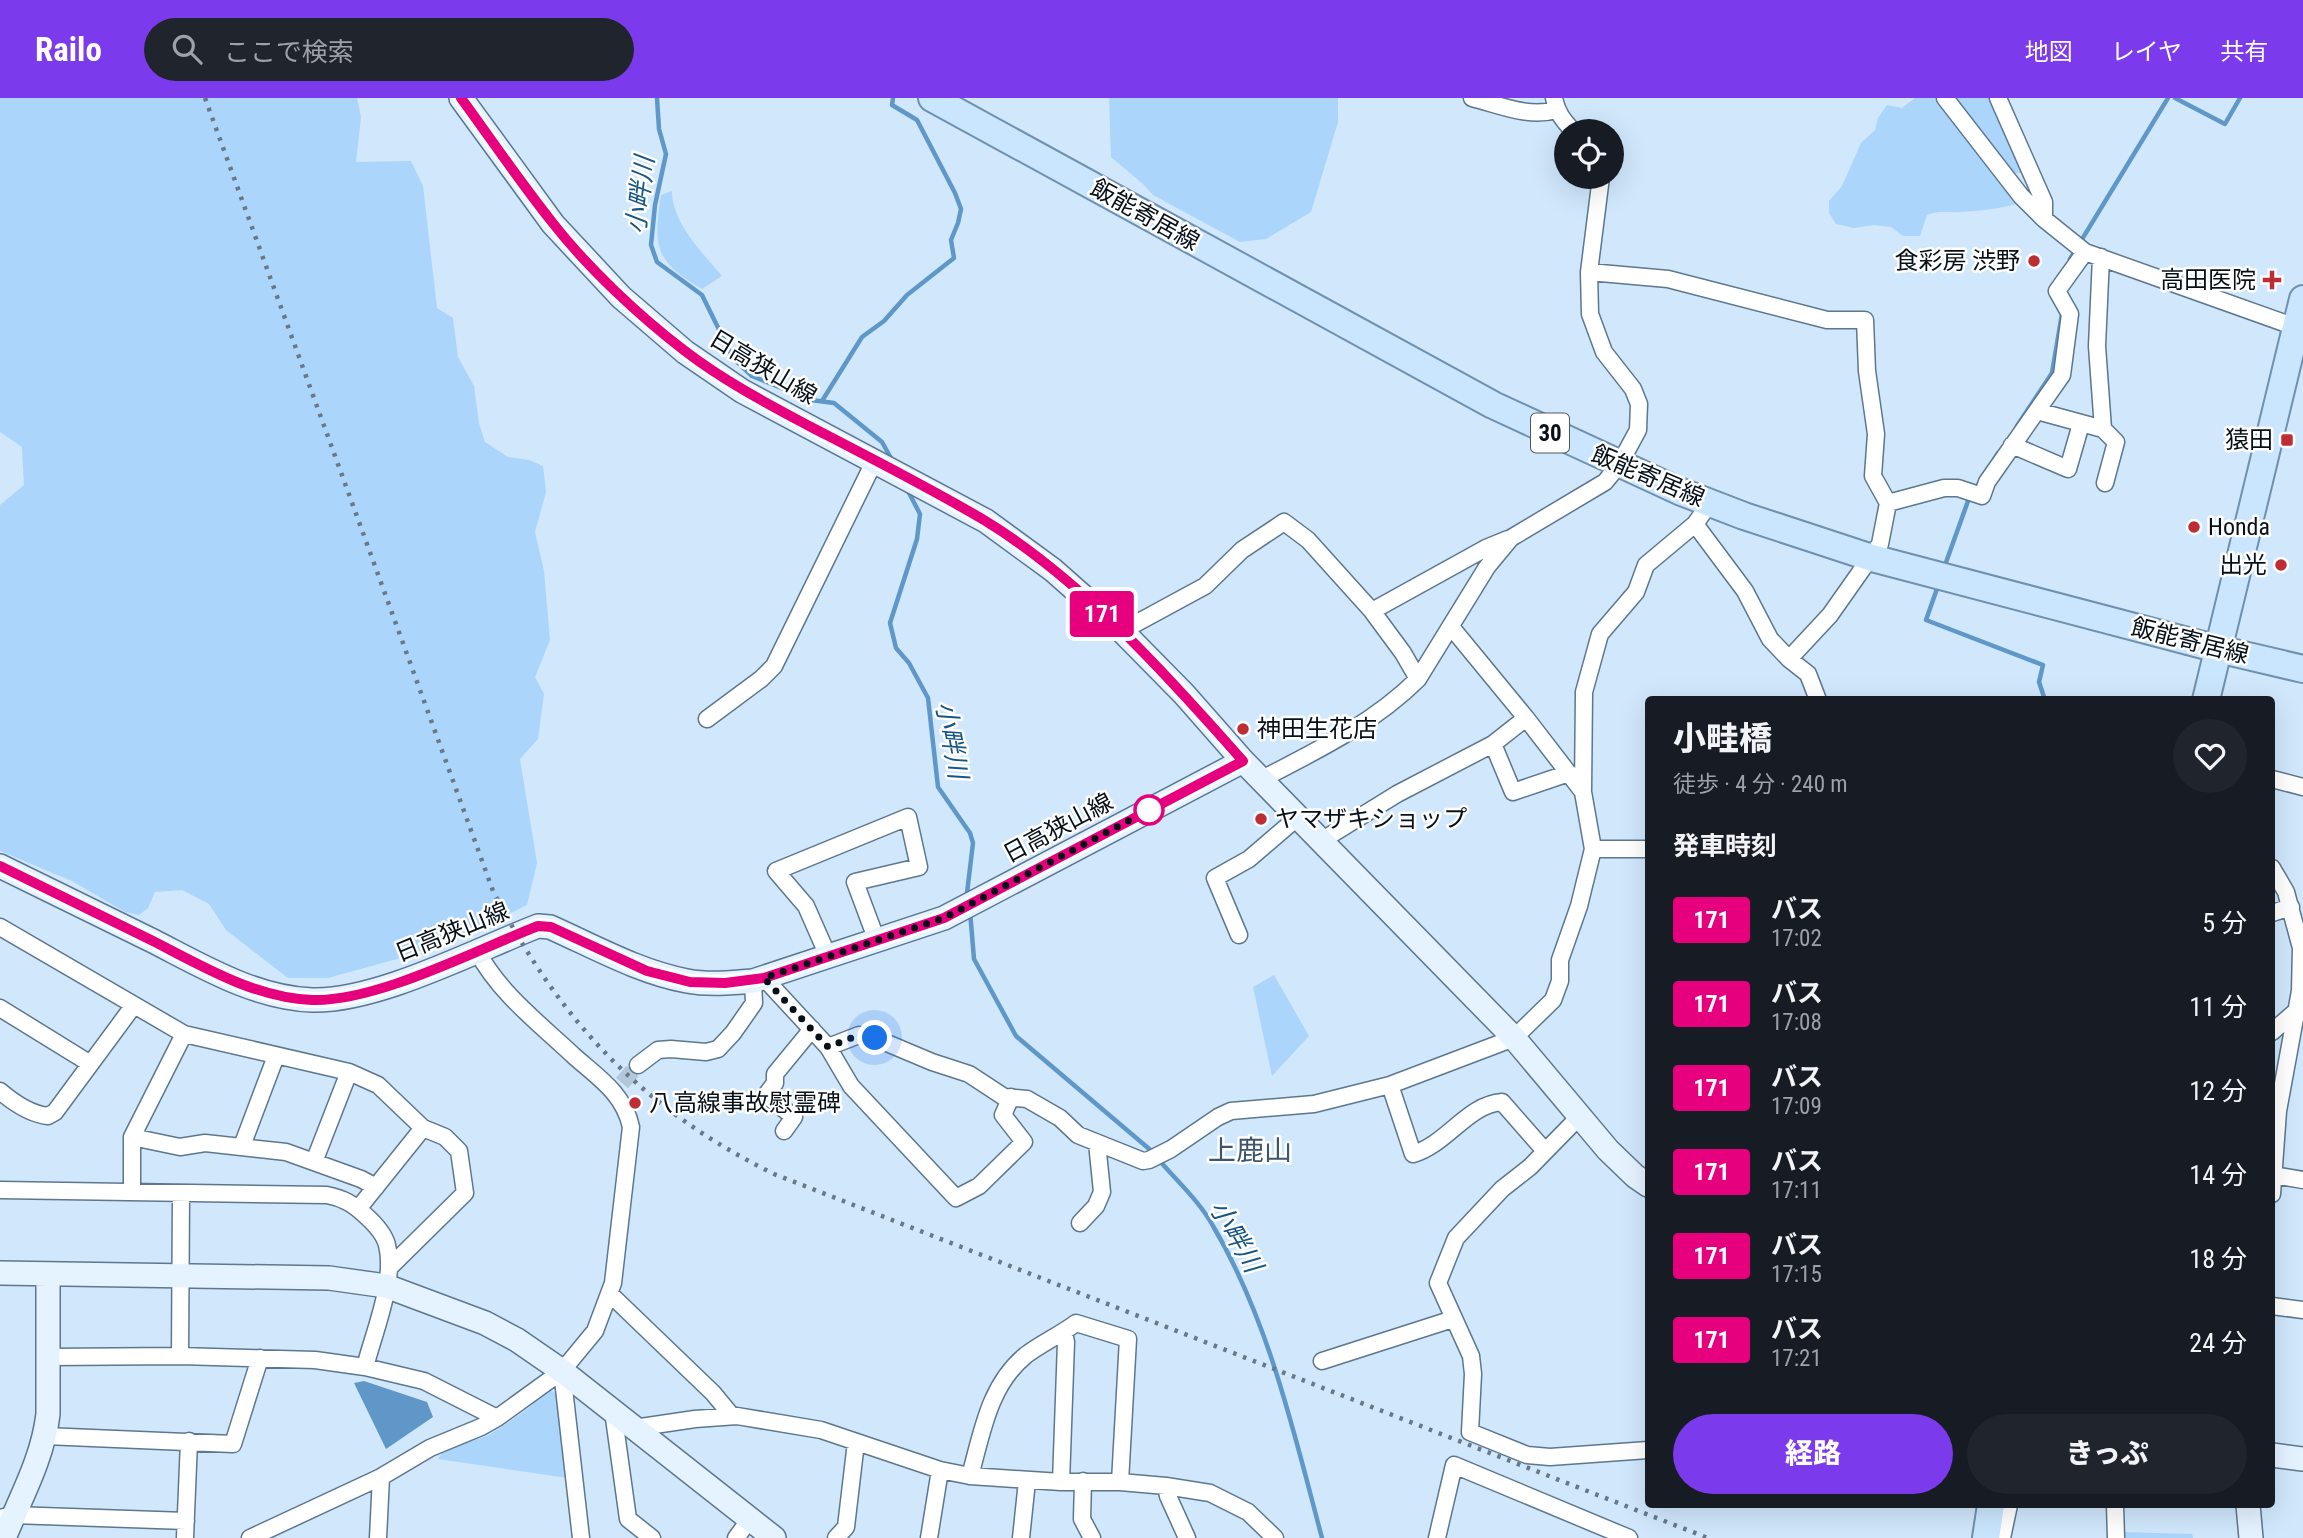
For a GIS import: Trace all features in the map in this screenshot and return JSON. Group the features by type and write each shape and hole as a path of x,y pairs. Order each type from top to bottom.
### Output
{"main road":[{"name":"日高狭山線","path":"0,866 229,979 270,993 312,1000 352,995 397,983 538,926 551,927 647,971 690,982 759,980 944,918 1243,761 1184,694 1122,631 1024,548 986,521 742,390 685,352 621,297 553,224 461,98"},
{"name":"飯能寄居線","path":"932,98 1458,387 1619,465 1702,513 2218,649 2303,668"},
{"path":"2207,696 2299,329 2303,299"},
{"path":"1243,761 1514,1038 1608,1150 1645,1183"},
{"path":"0,1273 388,1277 517,1339 562,1371 774,1538"},
{"path":"4,1538 7,1516 26,1488 45,1436 48,1414 48,1275"},
{"path":"2275,1455 2303,1460"},
{"path":"1986,1538 1991,1508"},
{"path":"2248,1508 2250,1538"}],"street":[{"path":"1472,98 1541,114 1555,104 1565,119"},
{"path":"1945,98 2021,196 2044,219 2085,252 2299,329"},
{"path":"1998,98 2044,202 2044,219"},
{"path":"1372,611 1486,548 1511,538 1605,482 1619,465 1638,430 1639,404 1633,389 1604,352 1590,314 1589,272 1599,189"},
{"path":"1888,503 1944,488 1958,488 1975,494 2001,465 2012,445 2062,375 2070,314 2057,291 2085,252"},
{"path":"2101,257 2097,346 2103,429"},
{"path":"1589,272 1668,279 1827,320 1865,320 1867,371 1876,434 1873,476 1888,503 1880,544 1830,615 1789,659"},
{"path":"2037,411 2103,429 2116,442 2105,483"},
{"path":"2012,445 2068,469 2081,424"},
{"path":"707,719 761,679 774,666 881,463"},
{"path":"828,1047 859,1035 875,1038 932,1062 970,1074 1004,1097 1027,1099 1060,1118 1078,1135 1143,1161 1156,1157 1231,1111 1314,1104 1390,1085 1514,1038 1553,1000 1560,981 1560,960 1579,906 1593,849 1583,792 1584,692 1600,634 1636,592 1646,565 1702,513 1770,639 1808,674 1816,696"},
{"path":"1122,631 1205,586 1242,551 1284,522 1308,540 1372,611 1403,653 1418,679"},
{"path":"1262,779 1338,739 1403,695 1418,679 1452,628 1487,567 1511,538"},
{"path":"1452,628 1583,792"},
{"path":"1321,841 1397,794 1493,744 1526,718"},
{"path":"1493,744 1513,792 1569,773"},
{"path":"2275,784 2303,787"},
{"path":"828,956 806,906 776,871 908,817 919,867 855,882 877,941"},
{"path":"1239,935 1214,878 1249,859 1298,817"},
{"path":"1593,849 1645,849"},
{"path":"2275,872 2293,898 2301,948 2299,1013 2278,1111 2275,1149"},
{"path":"2275,910 2293,898"},
{"path":"0,927 184,1034 349,1072 378,1085 423,1128 445,1137 459,1151 465,1193 388,1277"},
{"path":"251,1538 381,1477 430,1448 496,1418 562,1371 595,1331 610,1294 631,1126 628,1111 618,1088 517,1003 488,972 477,951"},
{"path":"759,980 828,1047 851,1086 956,1198 979,1186 1024,1142 1003,1115 1011,1097"},
{"path":"638,1066 658,1050 706,1052 718,1049 754,1003 759,980"},
{"path":"0,1091 10,1101 31,1112 48,1116 55,1112 134,1005"},
{"path":"0,1009 89,1063"},
{"path":"2275,1030 2299,1013"},
{"path":"784,1130 794,1116 766,1095 775,1083 775,1074 811,1029"},
{"path":"132,1191 132,1137 184,1034"},
{"path":"242,1146 276,1056"},
{"path":"314,1162 349,1072"},
{"path":"1390,1085 1413,1154 1426,1150 1488,1103 1502,1102 1545,1151"},
{"path":"1580,1116 1530,1167 1502,1189 1456,1238 1438,1283 1471,1356 1474,1374 1470,1432 1527,1455 1550,1457 1645,1450"},
{"path":"358,1209 423,1128"},
{"path":"132,1137 180,1147 205,1143 286,1152 376,1187"},
{"path":"1080,1223 1096,1206 1102,1192 1097,1143"},
{"path":"2275,1175 2303,1180"},
{"path":"0,1190 327,1195 343,1199 358,1209 380,1231 387,1244 388,1277 365,1367"},
{"path":"180,1356 181,1194"},
{"path":"610,1294 713,1393 732,1416"},
{"path":"2275,1306 2303,1310"},
{"path":"1322,1361 1453,1319"},
{"path":"970,1476 991,1403 1000,1385 1012,1368 1027,1355 1076,1323 1128,1339 1120,1482"},
{"path":"1062,1482 1066,1342 1064,1332"},
{"path":"48,1357 180,1356 315,1360 365,1367 424,1381 496,1418"},
{"path":"45,1436 233,1444 260,1358"},
{"path":"562,1371 581,1538"},
{"path":"613,1411 628,1519 652,1538"},
{"path":"634,1428 732,1416 821,1430 940,1470 970,1476 1027,1481 1120,1482 1210,1493 1248,1512 1275,1538"},
{"path":"185,1538 189,1441"},
{"path":"836,1538 846,1527 856,1442"},
{"path":"1437,1538 1454,1465 1629,1538"},
{"path":"929,1538 940,1470"},
{"path":"378,1538 381,1477"},
{"path":"1021,1538 1027,1481"},
{"path":"1083,1481 1082,1518 1092,1538"},
{"path":"1166,1486 1187,1538"},
{"path":"1974,1538 1979,1508"},
{"path":"2002,1538 2008,1508"},
{"path":"2115,1508 2116,1538"},
{"path":"7,1516 186,1521"},
{"path":"736,1538 750,1519"}],"shaded area":[{"path":"0,98 357,98 361,117 356,162 411,161 423,186 437,308 453,318 458,357 474,386 479,423 485,442 508,457 529,460 543,466 546,492 535,532 544,571 550,640 535,677 544,694 538,739 520,759 537,863 527,905 471,932 404,957 328,978 288,978 226,930 209,904 182,890 155,892 148,908 139,915 125,912 72,881 0,851 0,505 24,485 22,447 0,432"},
{"path":"1109,98 1338,98 1338,122 1311,212 1266,239 1240,242 1153,195 1111,157"},
{"path":"1915,98 1937,98 1953,114 2013,196 2016,204 1981,210 1931,213 1927,215 1920,236 1903,236 1891,227 1874,225 1854,228 1836,224 1829,213 1829,201 1842,186 1861,143 1875,130 1878,118 1887,105 1902,108"},
{"path":"1954,98 1991,98 2023,173 2013,173"},
{"path":"672,191 673,203 683,226 722,276 702,289 675,270 661,251 657,227 661,195"},
{"path":"1274,975 1309,1036 1272,1076 1253,987"},
{"path":"364,1381 427,1402 433,1417 386,1449 354,1383"},
{"path":"549,1388 556,1394 568,1478 438,1459 448,1449 500,1428"},
{"path":"2121,1532 2192,1534 2193,1538 2122,1538"}],"waterway":[{"name":"小畔川","path":"657,98 659,129 666,154 655,205 651,245 657,262 702,295 733,358 752,376 811,400 834,403 882,442 892,460"},
{"path":"822,401 862,337 884,321 907,295 954,258 951,240 961,209 955,193 917,120 892,105 893,98"},
{"path":"2070,259 2168,98"},
{"path":"2175,98 2225,124 2240,98"},
{"path":"2017,426 2052,373 2062,314 2060,311"},
{"path":"1944,568 1968,501 1998,453"},
{"name":"小畔川","path":"907,489 920,514 917,539 890,623 896,648 909,663 928,698 938,787 970,833 973,843 968,899"},
{"path":"1939,583 1926,620 2043,665 2039,682 2044,696"},
{"name":"小畔川","path":"970,911 974,959 1016,1036 1154,1153"},
{"name":"小畔川","path":"1159,1160 1208,1217 1250,1300 1278,1378 1322,1538"}],"tunnel":[{"path":"622,1083 638,1065"}],"railway":[{"path":"205,98 493,891 547,981 609,1057 684,1121 727,1149 774,1174 1708,1538"}],"bus line":[{"name":"171","path":"0,866 229,979 270,993 312,1000 352,995 397,983 538,926 551,927 647,971 690,982 753,981 944,918 1243,761 1184,694 1122,631 1024,548 986,521 742,390 685,352 621,297 553,224 461,98"}],"place":[{"name":"食彩房 渋野","path":"2034,261"},
{"name":"高田医院","path":"2272,280"},
{"name":"猿田","path":"2287,440"},
{"name":"Honda","path":"2194,527"},
{"name":"出光","path":"2281,565"},
{"name":"神田生花店","path":"1243,729"},
{"name":"ヤマザキショップ","path":"1261,819"},
{"name":"八高線事故慰霊碑","path":"635,1103"}],"district":[{"name":"上鹿山","path":"1250,1150"}],"route":[{"path":"875,1038 859,1035 828,1047 764,978 944,918 1149,810"}]}
